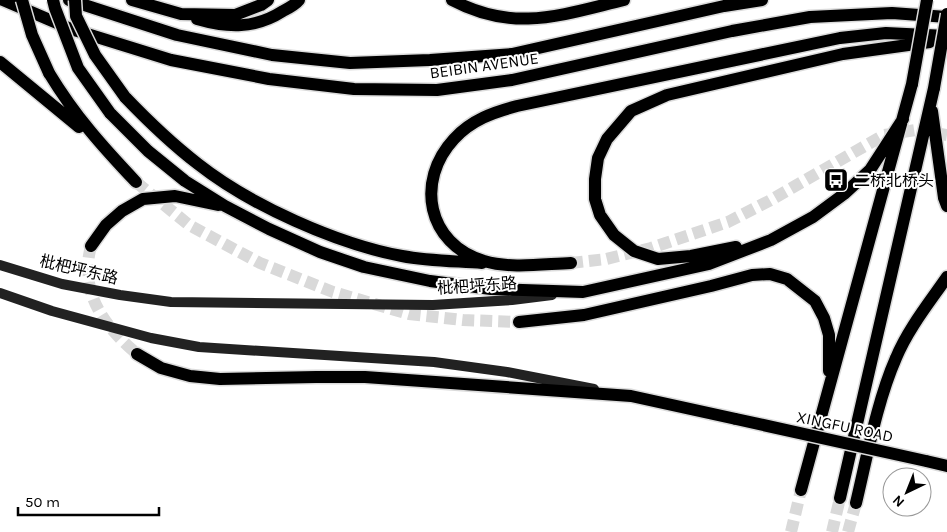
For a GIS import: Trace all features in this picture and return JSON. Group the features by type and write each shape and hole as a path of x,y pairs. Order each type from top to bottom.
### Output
{"main road":[{"name":"BEIBIN AVENUE","path":"2,0 71,29 171,60 269,79 363,89 437,90 512,80 732,31 810,17 892,13 947,15"},
{"path":"22,0 32,35 49,73 69,105 98,143"},
{"path":"53,0 54,8 78,68 110,113 148,151 185,181 225,206 269,229 320,252 364,267 430,281 491,289 583,292"},
{"name":"BEIBIN AVENUE","path":"69,0 176,35 272,55 350,63 512,54 724,6 762,0"},
{"path":"75,0 76,16 95,55 125,97 160,133 199,165 277,212 326,234 368,248 404,257 509,265 571,263"},
{"path":"132,0 214,24 240,26 272,19 299,0"},
{"path":"181,14 235,15 261,5 268,0"},
{"path":"452,0 467,8 498,17 528,20 559,16 624,0"},
{"path":"801,490 903,120 912,84 927,0"},
{"path":"840,498 931,104 947,15"},
{"path":"509,265 483,260 461,250 443,233 434,213 431,192 433,172 442,154 454,138 471,124 493,112 840,38 886,33 947,38"},
{"path":"771,240 692,256 658,259 634,250 614,235 600,215 596,199 595,179 598,158 607,139 631,111 667,95 843,54 947,38"},
{"path":"0,62 98,143 136,182"},
{"path":"931,104 944,198 947,206"},
{"name":"枇杷坪东路","path":"0,265 62,284 171,302 433,305 512,300 583,292 709,264 771,240 812,218 844,194 870,170 903,120"},
{"path":"940,159 947,172"},
{"path":"91,246 106,225 122,211 143,199 175,196 225,206"},
{"path":"519,322 584,315 752,275 770,274 787,280 816,301 829,335 829,386"},
{"path":"856,503 885,386 896,358 908,333 947,277"},
{"path":"0,293 52,310 152,338 199,347 434,362 507,372 631,396"},
{"path":"137,354 162,368 190,376 220,379 365,378 631,396"},
{"name":"XINGFU ROAD","path":"631,396 947,466"}],"tunnel":[{"path":"571,263 606,259 651,248 728,222 769,201 884,135 916,130 947,135"},
{"path":"136,182 189,225 260,263 333,292 409,314 463,320 519,322"},
{"path":"91,246 88,263 91,293 104,319 137,354"},
{"path":"791,532 801,490"},
{"path":"832,532 840,498"},
{"path":"848,532 856,503"}],"place":[{"name":"二桥北桥头","path":"836,180"}]}
